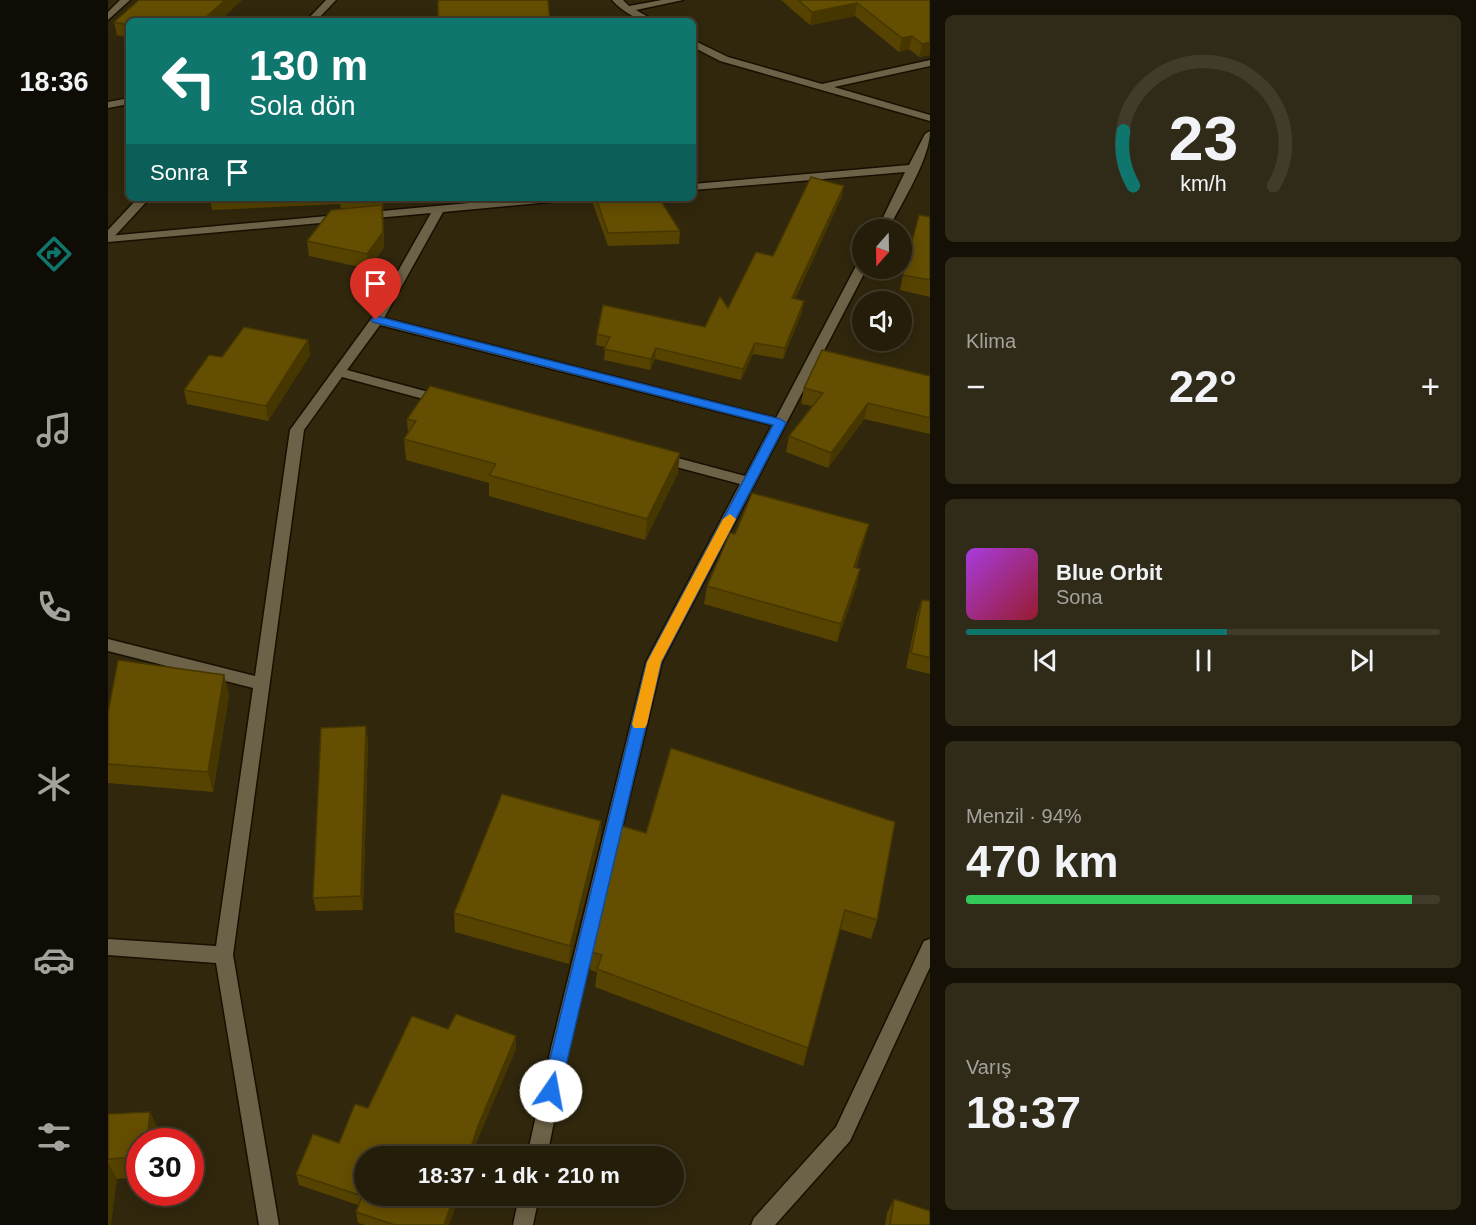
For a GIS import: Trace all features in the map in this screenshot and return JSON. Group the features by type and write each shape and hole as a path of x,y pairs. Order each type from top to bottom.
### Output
{"street":[{"path":"108,16 125,0"},
{"path":"314,18 331,0"},
{"path":"617,0 627,9 644,18"},
{"path":"627,9 678,0"},
{"path":"696,46 724,60 930,118"},
{"path":"822,87 930,63"},
{"path":"108,105 126,102"},
{"path":"888,219 930,135"},
{"path":"696,187 915,168"},
{"path":"108,238 141,201"},
{"path":"108,238 524,201"},
{"path":"269,1225 224,955 297,430 376,320 440,208"},
{"path":"539,1146 560,1048 654,662 855,279"},
{"path":"376,320 780,423"},
{"path":"339,372 453,402"},
{"path":"646,454 749,482"},
{"path":"108,645 262,684"},
{"path":"108,947 224,955"},
{"path":"761,1225 843,1134 930,947"},
{"path":"523,1225 527,1206"}],"building":[{"path":"139,0 225,0 205,18 126,18 126,24 114,22"},
{"path":"438,0 548,0 550,18 438,18"},
{"path":"798,0 930,0 930,42 922,44 912,36 902,38 857,3 812,12"},
{"path":"811,177 844,186 792,298 804,301 785,348 755,343 743,369 656,348 651,359 604,349 610,337 597,334 603,305 705,327 720,296 728,308 756,252 773,256"},
{"path":"597,201 661,201 680,231 608,233"},
{"path":"382,205 383,232 367,254 307,241 331,210"},
{"path":"919,215 930,217 930,280 912,277 912,241"},
{"path":"244,327 308,340 266,406 184,390 209,355 222,357"},
{"path":"822,350 930,376 930,418 868,403 831,453 789,436 823,393 804,388"},
{"path":"430,386 680,453 647,519 489,475 496,464 404,439 416,421 407,419"},
{"path":"752,493 869,524 854,567 860,569 841,624 707,586 730,533 735,534"},
{"path":"922,600 930,601 930,658 911,653"},
{"path":"118,660 224,675 208,772 108,764 108,713"},
{"path":"366,726 361,896 313,898 321,728"},
{"path":"671,748 895,822 877,920 845,910 808,1048 597,969 602,955 591,952 622,826 646,833"},
{"path":"502,794 601,821 570,946 454,913"},
{"path":"456,1014 516,1036 471,1146 354,1146 354,1193 296,1174 313,1134 339,1143 355,1104 368,1108 412,1016 448,1029"},
{"path":"150,1112 148,1128 126,1128 126,1158 108,1159 108,1114"},
{"path":"894,1199 930,1211 930,1225 890,1225"},
{"path":"358,1206 451,1206 444,1225 395,1225 356,1212"}],"slow traffic":[{"path":"639,724 654,662 730,519"}],"route":[{"path":"376,320 780,423 654,662 551,1091"}]}
